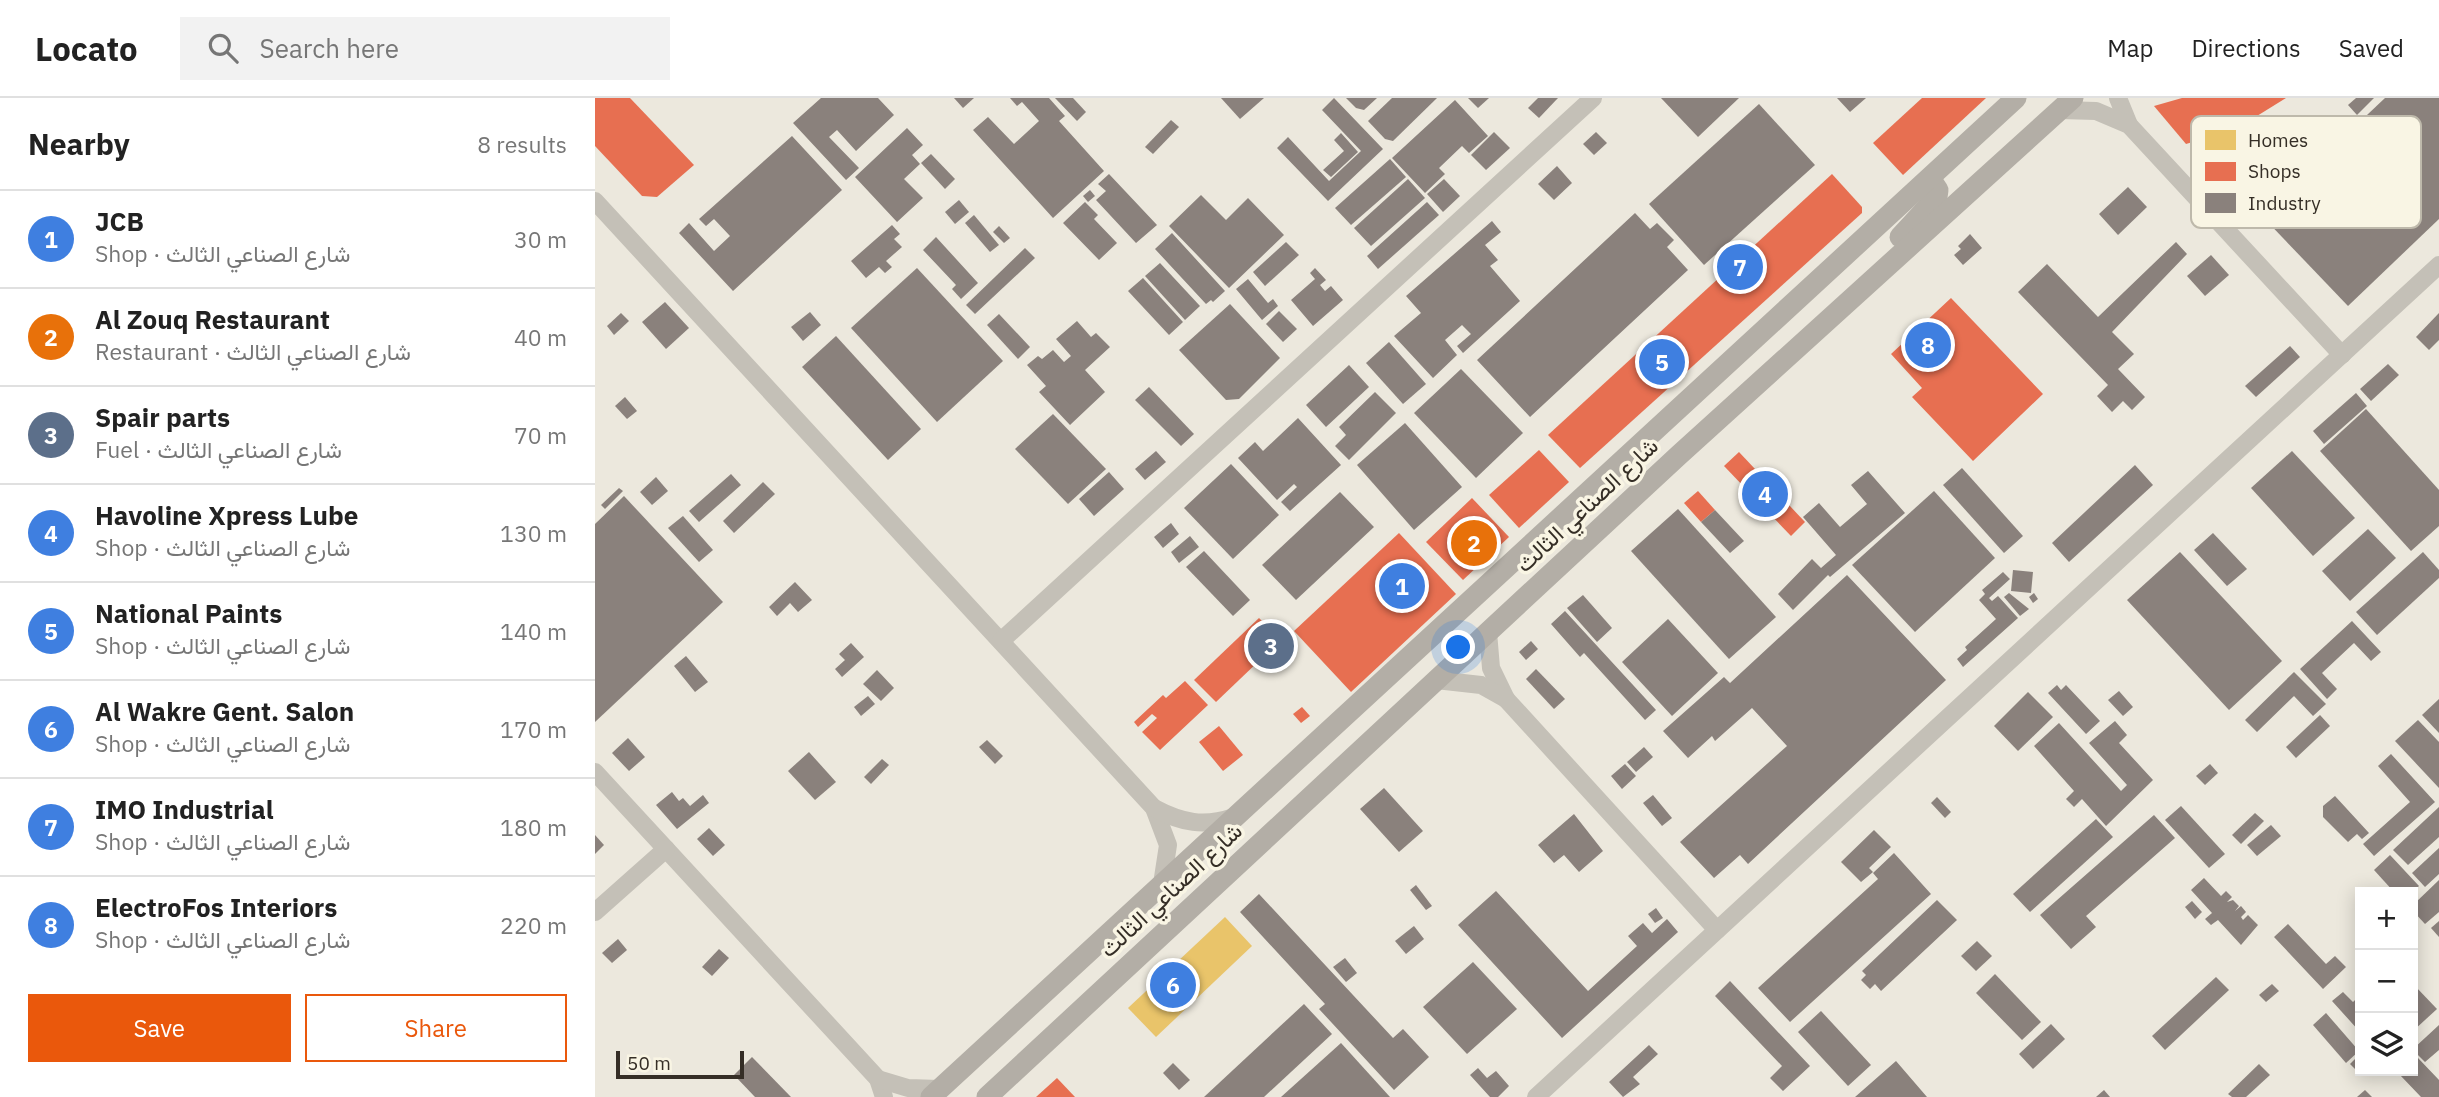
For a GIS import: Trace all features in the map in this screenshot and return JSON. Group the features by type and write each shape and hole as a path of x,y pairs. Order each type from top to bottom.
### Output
{"main road":[{"name":"شارع الصناعي الثالث","path":"935,1093 2016,98"},
{"name":"شارع الصناعي الثالث","path":"987,1097 1488,632 1884,270 2062,102"},
{"path":"1884,270 1896,243 1937,197 1938,190 1930,178"}],"street":[{"path":"1001,641 1593,98"},
{"path":"2118,98 2129,125 2191,192"},
{"path":"2062,102 2096,111 2129,125"},
{"path":"595,201 1154,808 1173,818 1194,824 1216,823 1236,816"},
{"path":"2224,228 2342,355"},
{"path":"1536,1097 2439,265"},
{"path":"1488,632 1492,668 1506,699 1717,930"},
{"path":"1436,680 1481,685 1506,699"},
{"path":"595,772 878,1079 884,1097"},
{"path":"1154,808 1168,845 1162,884"},
{"path":"595,912 666,849"},
{"path":"878,1079 935,1093"}],"building: Homes":[{"path":"1225,917 1252,946 1156,1037 1128,1008"}],"building: Shops":[{"path":"595,98 630,98 694,165 657,197 642,196 595,146"},
{"path":"1922,98 1986,98 1903,175 1873,143"},
{"path":"2182,98 2286,98 2257,116 2191,116 2191,142 2186,144 2154,106"},
{"path":"1832,174 1862,207 1862,213 1580,468 1548,435"},
{"path":"1951,298 2043,394 1973,461 1912,397 1922,388 1891,354"},
{"path":"1539,450 1569,482 1519,528 1489,495"},
{"path":"1739,452 1805,522 1791,536 1724,466"},
{"path":"1698,491 1715,510 1701,522 1684,503"},
{"path":"1472,498 1509,537 1463,580 1426,542"},
{"path":"1399,533 1456,594 1351,692 1294,631"},
{"path":"1259,618 1281,640 1216,702 1194,680"},
{"path":"1185,681 1208,705 1160,750 1142,732 1157,718 1152,714 1138,727 1134,722 1163,695 1166,698"},
{"path":"1302,707 1310,716 1301,723 1293,714"},
{"path":"1219,726 1243,755 1223,771 1199,742"},
{"path":"1057,1078 1075,1097 1036,1097"}],"building: Industry":[{"path":"821,98 878,98 894,115 856,151 837,130 829,137 859,168 846,180 793,123"},
{"path":"954,98 974,98 963,108"},
{"path":"1010,98 1049,98 1065,116 1059,121 1104,171 1053,218 973,130 988,117 1014,144 1039,121 1022,102 1017,106"},
{"path":"1055,98 1073,98 1086,112 1077,121"},
{"path":"1221,98 1264,98 1240,119"},
{"path":"1334,98 1383,149 1328,201 1277,148 1288,137 1329,181 1361,151 1322,110"},
{"path":"1346,98 1377,98 1364,110 1356,108"},
{"path":"1392,98 1437,98 1393,141 1385,139 1368,121"},
{"path":"1468,98 1489,98 1478,108"},
{"path":"1538,98 1558,98 1539,118 1528,108"},
{"path":"1661,98 1739,98 1698,137"},
{"path":"1837,98 1866,98 1850,112"},
{"path":"2356,98 2374,98 2357,115 2348,105"},
{"path":"2385,98 2439,98 2439,219 2348,306 2273,228 2421,228 2421,116 2366,116"},
{"path":"1455,100 1488,136 1469,153 1462,146 1439,168 1445,174 1425,193 1392,158"},
{"path":"1759,104 1815,165 1704,265 1649,204"},
{"path":"1171,120 1179,127 1153,154 1145,147"},
{"path":"907,128 923,145 912,155 920,164 904,179 923,198 897,222 855,177"},
{"path":"1494,132 1510,148 1486,170 1471,155"},
{"path":"1596,132 1607,143 1594,155 1583,144"},
{"path":"1341,133 1358,152 1331,177 1323,170 1344,151 1334,140"},
{"path":"792,136 842,190 733,291 679,233 689,223 714,251 730,236 714,219 706,226 699,219"},
{"path":"931,154 955,179 945,189 921,163"},
{"path":"1390,159 1406,177 1351,225 1335,208"},
{"path":"1557,166 1572,183 1554,200 1538,184"},
{"path":"1109,174 1157,225 1136,243 1096,200 1106,191 1098,184"},
{"path":"1408,179 1425,198 1371,246 1354,228"},
{"path":"1444,179 1460,196 1443,212 1427,194"},
{"path":"2128,187 2147,207 2118,235 2099,214"},
{"path":"1090,190 1095,196 1088,202 1083,196"},
{"path":"1201,195 1226,220 1248,198 1284,235 1229,288 1169,226"},
{"path":"959,200 969,212 955,224 945,212"},
{"path":"1085,202 1098,215 1094,219 1117,243 1099,260 1063,223"},
{"path":"1427,202 1439,215 1378,269 1367,256"},
{"path":"1635,213 1650,229 1657,223 1674,240 1667,247 1688,270 1530,417 1477,360"},
{"path":"974,215 999,245 990,252 965,223"},
{"path":"1492,221 1501,232 1485,245 1498,260 1490,266 1520,301 1463,353 1457,346 1471,334 1462,325 1445,340 1457,355 1433,378 1394,336 1421,313 1406,296"},
{"path":"892,225 900,234 894,239 902,247 886,261 892,267 885,273 879,267 866,278 851,261"},
{"path":"999,226 1010,238 1004,243 993,232"},
{"path":"1172,233 1225,291 1213,302 1211,300 1206,304 1155,249"},
{"path":"1970,234 1982,248 1963,265 1954,255 1961,249 1958,246"},
{"path":"936,237 978,283 961,299 952,289 956,285 923,250"},
{"path":"1286,242 1299,255 1265,286 1253,272"},
{"path":"2176,242 2187,254 2112,332 2134,354 2118,369 2145,397 2132,410 2123,401 2112,412 2097,396 2108,385 2018,292 2047,264 2098,317"},
{"path":"1025,248 1035,258 975,314 966,305"},
{"path":"2211,255 2229,275 2205,296 2187,276"},
{"path":"1160,263 1200,306 1185,320 1145,276"},
{"path":"917,268 1003,361 937,422 851,328"},
{"path":"1315,268 1326,280 1320,285 1325,291 1331,286 1343,300 1313,326 1291,300 1315,279 1310,273"},
{"path":"1143,278 1183,322 1169,335 1128,291"},
{"path":"1248,279 1268,303 1273,299 1278,306 1262,320 1236,289"},
{"path":"665,302 689,328 666,349 642,322"},
{"path":"1230,304 1280,358 1239,399 1226,400 1179,350"},
{"path":"1279,311 1297,329 1283,342 1266,324"},
{"path":"810,312 821,325 803,341 791,327"},
{"path":"621,313 629,321 614,335 607,326"},
{"path":"2439,313 2439,340 2429,350 2416,337"},
{"path":"999,314 1030,347 1018,359 987,325"},
{"path":"1077,321 1091,337 1096,333 1110,347 1085,370 1105,392 1070,425 1039,392 1046,386 1027,365 1038,356 1042,359 1053,350 1064,362 1071,356 1056,339"},
{"path":"836,336 921,429 888,460 802,367"},
{"path":"1389,342 1426,384 1403,404 1366,363"},
{"path":"2290,346 2300,357 2256,397 2245,386"},
{"path":"2388,364 2399,375 2371,401 2360,389"},
{"path":"1349,365 1369,387 1326,427 1306,405"},
{"path":"1461,369 1523,433 1476,478 1414,413"},
{"path":"1149,387 1194,434 1181,446 1135,400"},
{"path":"1375,392 1396,413 1349,460 1335,446 1346,435 1339,427"},
{"path":"2356,393 2367,406 2324,444 2313,431"},
{"path":"625,397 637,411 627,419 615,406"},
{"path":"2366,409 2439,490 2439,526 2411,551 2320,451"},
{"path":"1053,414 1106,469 1068,504 1015,449"},
{"path":"1298,418 1341,465 1290,511 1281,502 1297,487 1294,484 1277,500 1238,458 1255,442 1263,451"},
{"path":"1405,423 1462,487 1414,530 1357,465"},
{"path":"1156,451 1166,462 1145,480 1135,469"},
{"path":"2292,451 2355,518 2313,556 2251,488"},
{"path":"1231,464 1279,515 1233,559 1184,508"},
{"path":"2135,465 2153,485 2069,562 2052,543"},
{"path":"1962,468 2023,536 2004,553 1943,485"},
{"path":"1868,471 1905,513 1830,577 1828,575 1793,610 1778,594 1812,559 1821,568 1836,555 1803,517 1819,503 1840,527 1867,504 1851,485"},
{"path":"1109,472 1124,489 1094,516 1079,499"},
{"path":"731,474 741,485 699,522 689,511"},
{"path":"656,477 668,491 652,505 640,492"},
{"path":"763,482 775,494 734,533 723,521"},
{"path":"619,488 623,491 605,509 601,505"},
{"path":"1934,491 1995,558 1915,632 1852,565"},
{"path":"1340,492 1374,527 1296,600 1262,565"},
{"path":"624,496 723,602 595,722 595,524"},
{"path":"1678,509 1776,617 1729,659 1631,551"},
{"path":"1715,510 1744,541 1730,553 1701,522"},
{"path":"683,516 713,550 699,562 668,528"},
{"path":"1171,523 1179,534 1163,548 1154,537"},
{"path":"2368,529 2396,558 2350,601 2322,571"},
{"path":"2213,533 2247,569 2227,586 2194,550"},
{"path":"1190,536 1199,547 1179,563 1171,552"},
{"path":"1204,551 1250,600 1233,616 1186,567"},
{"path":"2180,552 2282,661 2229,710 2127,600"},
{"path":"2423,552 2439,570 2439,578 2377,635 2356,612"},
{"path":"2013,570 2033,572 2031,593 2011,591"},
{"path":"2003,572 2010,579 1989,598 1992,601 1998,596 2018,618 1963,667 1957,659 1967,650 1965,647 1996,619 1979,600 1985,594 1982,590"},
{"path":"1847,575 1946,680 1748,864 1740,855 1714,878 1680,842 1787,746 1752,708 1715,741 1712,736 1688,758 1663,731 1724,677 1730,683"},
{"path":"795,582 812,600 798,612 790,603 777,616 769,607"},
{"path":"2009,593 2029,609 2020,616 2004,597"},
{"path":"2034,593 2038,599 2033,603 2029,597"},
{"path":"1583,595 1612,628 1597,642 1567,608"},
{"path":"1565,611 1656,710 1645,720 1584,653 1580,657 1551,624"},
{"path":"1668,619 1718,673 1672,716 1622,662"},
{"path":"2352,621 2381,652 2371,661 2354,643 2322,673 2337,689 2327,699 2300,669"},
{"path":"1531,641 1538,649 1526,660 1519,652"},
{"path":"851,643 864,657 842,677 835,669 845,660 839,654"},
{"path":"686,656 708,682 695,692 674,666"},
{"path":"1536,669 1565,699 1554,709 1526,679"},
{"path":"877,670 894,688 881,701 863,684"},
{"path":"2294,672 2326,704 2313,716 2294,696 2257,732 2245,720"},
{"path":"2057,685 2061,690 2066,685 2100,721 2086,734 2048,693"},
{"path":"2119,691 2133,707 2123,716 2108,700"},
{"path":"2028,692 2053,717 2018,751 1994,726"},
{"path":"868,696 875,704 861,716 854,707"},
{"path":"2439,699 2439,733 2422,715"},
{"path":"2320,715 2330,726 2296,758 2286,747"},
{"path":"2418,720 2439,742 2439,788 2395,741"},
{"path":"2115,721 2127,735 2119,743 2153,780 2106,826 2082,799 2074,807 2066,799 2074,791 2034,746 2059,723 2121,791 2127,785 2089,743"},
{"path":"628,738 645,757 629,771 612,753"},
{"path":"987,740 1003,756 995,764 979,747"},
{"path":"1644,747 1653,757 1636,772 1627,762"},
{"path":"809,752 836,782 815,800 788,771"},
{"path":"2391,754 2435,802 2374,856 2363,844 2410,802 2378,766"},
{"path":"882,759 889,765 871,784 864,777"},
{"path":"1625,764 1636,776 1622,789 1611,776"},
{"path":"2210,764 2218,773 2205,785 2196,776"},
{"path":"1384,788 1423,831 1399,852 1360,809"},
{"path":"672,792 679,801 683,798 690,806 703,795 709,803 677,829 656,805"},
{"path":"1653,795 1672,818 1662,826 1643,803"},
{"path":"2335,796 2369,833 2362,839 2357,834 2348,842 2323,817 2323,806"},
{"path":"1937,797 1951,812 1945,818 1931,803"},
{"path":"2181,806 2225,854 2209,868 2165,820"},
{"path":"2439,807 2439,837 2408,865 2393,850"},
{"path":"2255,813 2264,821 2241,844 2232,835"},
{"path":"1574,814 1603,851 1579,872 1564,855 1554,863 1538,845"},
{"path":"2154,815 2175,838 2086,916 2096,927 2071,949 2040,915"},
{"path":"2096,819 2113,837 2030,912 2013,894"},
{"path":"2271,825 2281,836 2257,856 2247,845"},
{"path":"709,828 725,845 713,856 697,839"},
{"path":"1874,830 1891,847 1869,868 1873,872 1861,882 1841,862"},
{"path":"595,835 604,845 595,854"},
{"path":"2439,848 2439,874 2425,887 2412,873"},
{"path":"1894,853 1931,894 1790,1022 1758,988 1878,879 1873,873"},
{"path":"2390,855 2419,886 2389,887 2374,870"},
{"path":"2204,878 2221,896 2226,891 2232,897 2227,902 2233,900 2239,906 2235,911 2241,906 2246,912 2241,917 2243,920 2248,915 2258,925 2241,945 2218,920 2211,925 2205,919 2212,913 2191,890"},
{"path":"2439,880 2439,912 2425,924 2418,916 2418,900"},
{"path":"1416,885 1432,906 1426,910 1410,890"},
{"path":"1496,891 1588,991 1637,946 1628,936 1643,923 1652,933 1667,919 1678,932 1562,1038 1458,925"},
{"path":"1259,894 1393,1038 1403,1029 1429,1057 1394,1090 1319,1009 1325,1004 1240,912"},
{"path":"1937,900 1957,920 1881,991 1875,984 1870,989 1861,980 1866,975 1862,971"},
{"path":"2192,901 2202,912 2195,919 2185,907"},
{"path":"1656,908 1663,918 1655,923 1648,914"},
{"path":"2439,921 2439,937 2431,928"},
{"path":"2288,924 2326,964 2335,956 2346,967 2323,989 2274,937"},
{"path":"1414,926 1424,939 1406,954 1395,941"},
{"path":"618,939 627,950 612,963 602,953"},
{"path":"1977,941 1992,956 1976,971 1961,956"},
{"path":"719,949 729,958 712,976 702,967"},
{"path":"1345,958 1357,973 1346,982 1333,967"},
{"path":"1473,962 1517,1009 1467,1054 1423,1007"},
{"path":"1995,974 2041,1022 2022,1040 1976,993"},
{"path":"2216,977 2229,990 2165,1050 2152,1036"},
{"path":"1730,981 1810,1066 1783,1091 1770,1078 1782,1066 1715,996"},
{"path":"2272,984 2279,991 2266,1002 2259,995"},
{"path":"2418,989 2437,1009 2418,1026"},
{"path":"2343,992 2353,1002 2355,1000 2355,1026 2332,1001"},
{"path":"1304,1004 1332,1034 1264,1097 1204,1097"},
{"path":"1821,1011 1871,1065 1848,1086 1798,1032"},
{"path":"2326,1013 2355,1046 2355,1055 2346,1063 2313,1025"},
{"path":"2051,1024 2065,1039 2033,1069 2019,1054"},
{"path":"2439,1025 2439,1050 2425,1062 2418,1055 2418,1044"},
{"path":"1341,1043 1390,1097 1281,1097"},
{"path":"1649,1045 1658,1054 1633,1077 1640,1084 1623,1097 1609,1082"},
{"path":"752,1057 791,1097 755,1097 734,1075"},
{"path":"2418,1058 2439,1080 2439,1097 2421,1097 2401,1076 2418,1076"},
{"path":"1896,1061 1927,1097 1855,1097 1871,1083"},
{"path":"1173,1063 1190,1080 1179,1090 1163,1073"},
{"path":"2259,1064 2270,1075 2246,1097 2232,1097 2228,1094"},
{"path":"1478,1068 1487,1078 1496,1071 1509,1086 1498,1097 1490,1097 1470,1075"},
{"path":"2104,1090 2110,1097 2096,1097"},
{"path":"2365,1090 2372,1097 2357,1097"}],"place":[{"name":"IMO Industrial","path":"1740,267"},
{"name":"ElectroFos Interiors","path":"1928,345"},
{"name":"National Paints","path":"1662,362"},
{"name":"Havoline Xpress Lube","path":"1765,494"},
{"name":"Al Zouq Restaurant","path":"1474,543"},
{"name":"JCB","path":"1402,586"},
{"name":"Spair parts","path":"1271,646"},
{"name":"Al Wakre Gent. Salon","path":"1173,985"}]}
